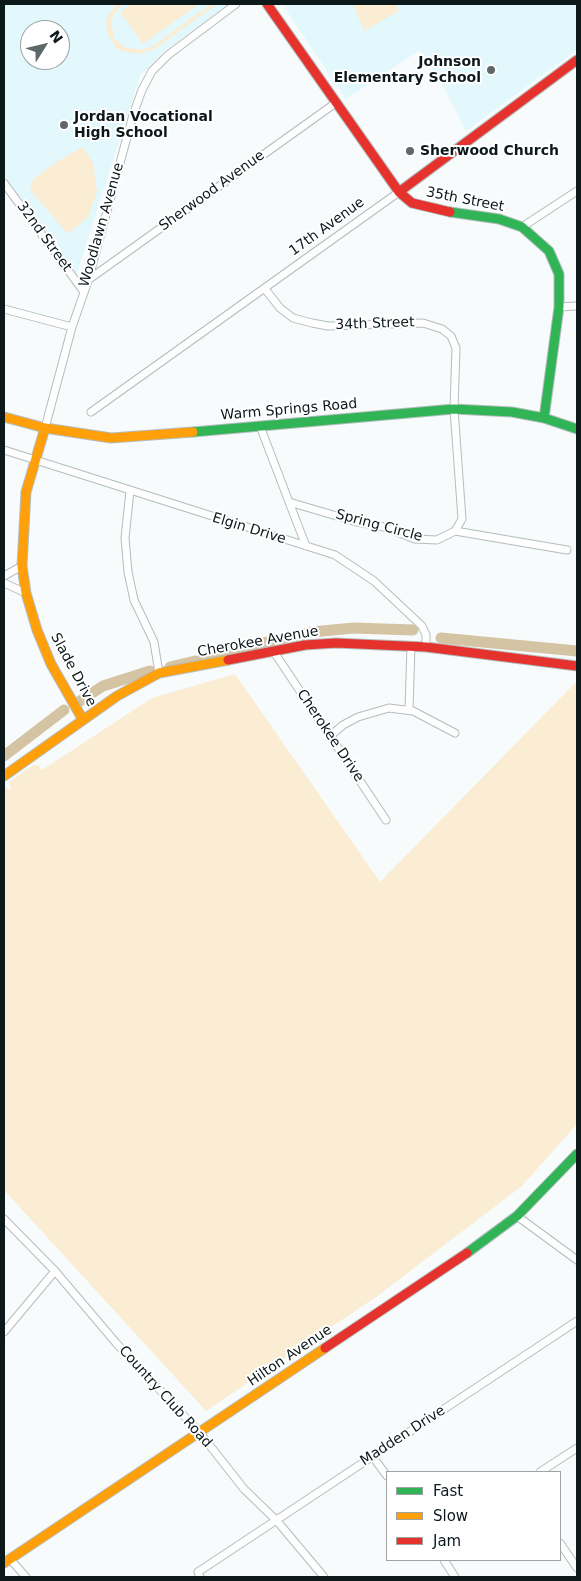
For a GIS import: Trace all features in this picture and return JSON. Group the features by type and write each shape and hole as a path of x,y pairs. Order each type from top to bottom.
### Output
{"street":[{"name":"Woodlawn Avenue","path":"45,428 72,327 88,281 133,115 152,71 168,55 236,4"},
{"name":"35th Street","path":"267,4 399,192 412,203 445,211 499,219 522,228 538,239 549,251 559,274 559,307 544,418"},
{"name":"17th Avenue","path":"91,412 399,192 577,60"},
{"name":"Sherwood Avenue","path":"88,281 337,102"},
{"name":"32nd Street","path":"4,183 84,292"},
{"path":"522,228 577,191"},
{"name":"34th Street","path":"265,289 280,308 293,318 312,323 328,326 423,323 442,329 451,336 456,348 454,409"},
{"path":"559,307 577,306"},
{"path":"4,308 72,327"},
{"path":"454,409 462,519 455,531 567,550"},
{"name":"Warm Springs Road","path":"4,416 45,428 111,438 454,409 492,410 544,418 577,429"},
{"path":"260,426 306,546"},
{"name":"Slade Drive","path":"45,428 26,492 22,566 26,593 37,630 51,664 83,720"},
{"name":"Elgin Drive","path":"4,450 335,555 374,581 422,626 426,635 426,647"},
{"path":"130,491 125,538 128,572 134,600 154,642 159,673"},
{"name":"Spring Circle","path":"289,502 357,522 384,527 415,539 437,540 455,531"},
{"path":"4,576 22,566"},
{"path":"4,583 26,593"},
{"name":"Cherokee Avenue","path":"4,776 117,696 159,673 320,644 426,647 577,666"},
{"path":"409,709 411,646"},
{"name":"Cherokee Drive","path":"274,652 386,820"},
{"path":"330,736 343,725 379,709 409,709 455,733"},
{"name":"Hilton Avenue","path":"7,1561 478,1246 517,1216 577,1154"},
{"path":"517,1216 577,1260"},
{"name":"Country Club Road","path":"4,1218 55,1271 92,1316 200,1433 244,1489 277,1521 324,1577"},
{"path":"4,1332 55,1271"},
{"name":"Madden Drive","path":"200,1577 198,1572 577,1321"},
{"path":"542,1471 577,1448"},
{"path":"373,1457 386,1475"},
{"path":"561,1544 577,1568"},
{"path":"7,1561 26,1577"},
{"path":"445,1561 455,1577"}],"shaded area":[{"name":"Jordan Vocational High School","path":"4,4 229,4 163,52 140,76 76,276 4,174"},
{"path":"117,4 123,4 116,11 111,21 114,38 124,47 141,50 151,47 211,4 217,4 153,50 138,54 118,50 108,35 106,22 108,15"},
{"path":"131,4 199,4 143,44 120,12"},
{"name":"Johnson Elementary School","path":"282,4 577,4 577,50 466,131 445,90 420,50 346,99"},
{"path":"353,4 396,4 399,11 364,31"},
{"path":"83,147 93,163 97,192 88,217 68,234 30,190 33,179 58,161"},
{"path":"235,674 380,882 576,682 577,1124 522,1186 376,1297 206,1411 4,1190 4,787 11,790 9,782 33,765 38,765 42,770 152,698"}],"waterway":[{"path":"202,659 312,632 354,628 413,630"},
{"path":"441,638 577,651"},
{"path":"170,667 195,661"},
{"path":"80,701 103,686 150,671"},
{"path":"4,756 64,710"}],"traffic: fast":[{"path":"450,212 499,219 522,227 549,251 559,274 559,307 544,418"},
{"path":"193,432 454,409 512,412 544,418 577,429"},
{"path":"467,1253 517,1216 577,1154"}],"traffic: slow":[{"path":"4,417 45,428 111,438 193,432"},
{"path":"45,428 26,492 22,566 26,593 37,630 51,664 83,720"},
{"path":"4,776 117,696 159,673 228,660"},
{"path":"4,1563 325,1348"}],"traffic: jam":[{"path":"267,4 399,192 412,203 450,212"},
{"path":"399,192 577,60"},
{"path":"228,660 305,645 336,643 426,647 577,666"},
{"path":"325,1348 467,1253"}],"place":[{"name":"Johnson Elementary School","path":"491,70"},
{"name":"Jordan Vocational High School","path":"64,125"},
{"name":"Sherwood Church","path":"410,151"}]}
